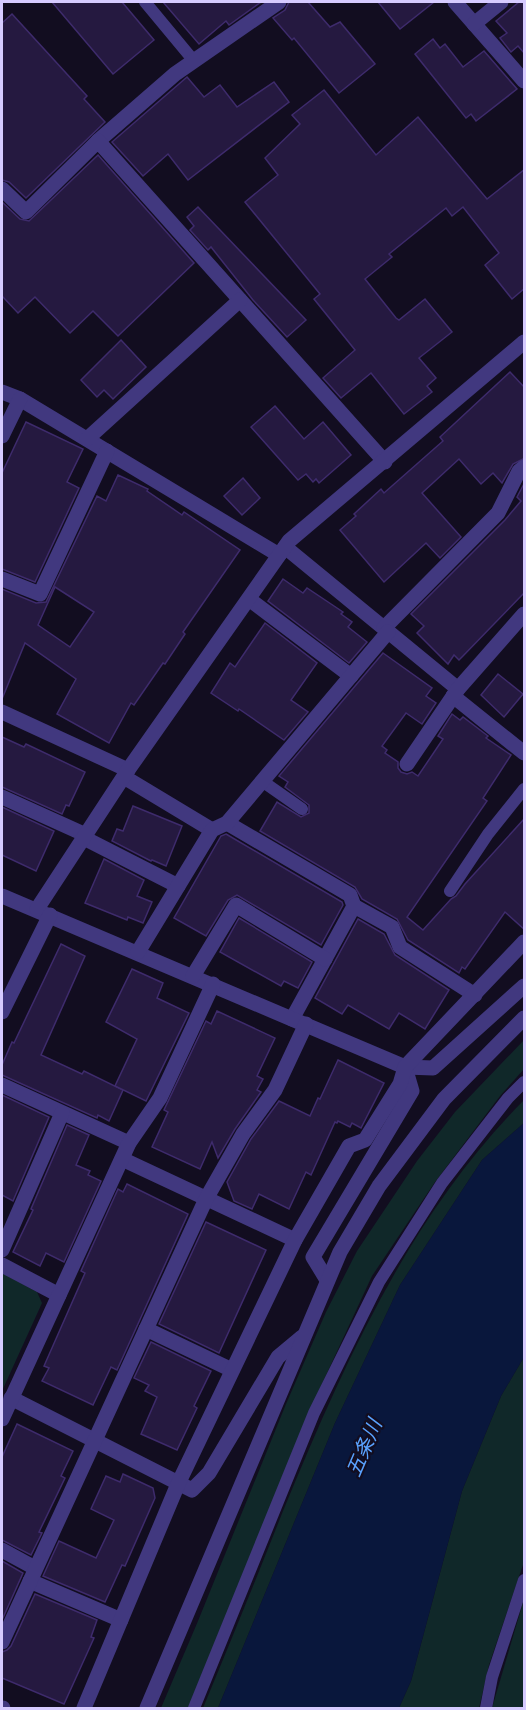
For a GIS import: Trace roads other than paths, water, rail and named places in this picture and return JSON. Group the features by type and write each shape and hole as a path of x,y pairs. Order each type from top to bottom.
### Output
{"street":[{"path":"2,189 26,212 98,141 175,74 279,2"},
{"path":"454,2 525,81"},
{"path":"474,24 501,2"},
{"path":"98,141 386,462"},
{"path":"87,439 240,300"},
{"path":"2,1012 43,912 85,836 126,773 289,541 522,350"},
{"path":"2,392 20,399 282,551 386,630 525,753"},
{"path":"2,436 20,399"},
{"path":"2,579 40,594 107,451"},
{"path":"138,952 212,830 227,823 351,676 386,630 498,513 519,471 525,466"},
{"path":"249,599 351,676"},
{"path":"406,764 456,692 525,614"},
{"path":"2,712 126,773 212,830"},
{"path":"2,797 85,836 178,886"},
{"path":"227,823 350,895 354,906 392,927 400,947 475,994"},
{"path":"2,896 405,1067 433,1068 525,986"},
{"path":"193,976 236,905 325,959"},
{"path":"2,1642 207,1199 243,1134 275,1090 299,1022 325,959 354,906"},
{"path":"84,1708 178,1484 295,1240 349,1146 365,1140 400,1084 405,1067 525,942"},
{"path":"2,1418 129,1143 160,1098 213,984"},
{"path":"147,1708 340,1252 379,1186 444,1099 525,1018"},
{"path":"327,1280 313,1257 411,1091 405,1067"},
{"path":"2,1084 129,1143"},
{"path":"2,1250 62,1113"},
{"path":"122,1159 295,1240"},
{"path":"2,1265 59,1295"},
{"path":"146,1329 232,1370"},
{"path":"11,1398 192,1490 209,1473 278,1357 303,1336"},
{"path":"2,1550 33,1574 121,1620"}],"lane":[{"path":"145,2 194,61"},
{"path":"262,781 302,809"},
{"path":"450,891 488,834 525,789"},
{"path":"194,1708 315,1413 379,1282 442,1183 508,1098 525,1082"},
{"path":"486,1708 492,1677 525,1580"}],"water":[{"name":"五条川","path":"524,1123 524,1357 501,1396 462,1491 411,1681 399,1708 218,1708 335,1423 400,1285 482,1160"}]}
